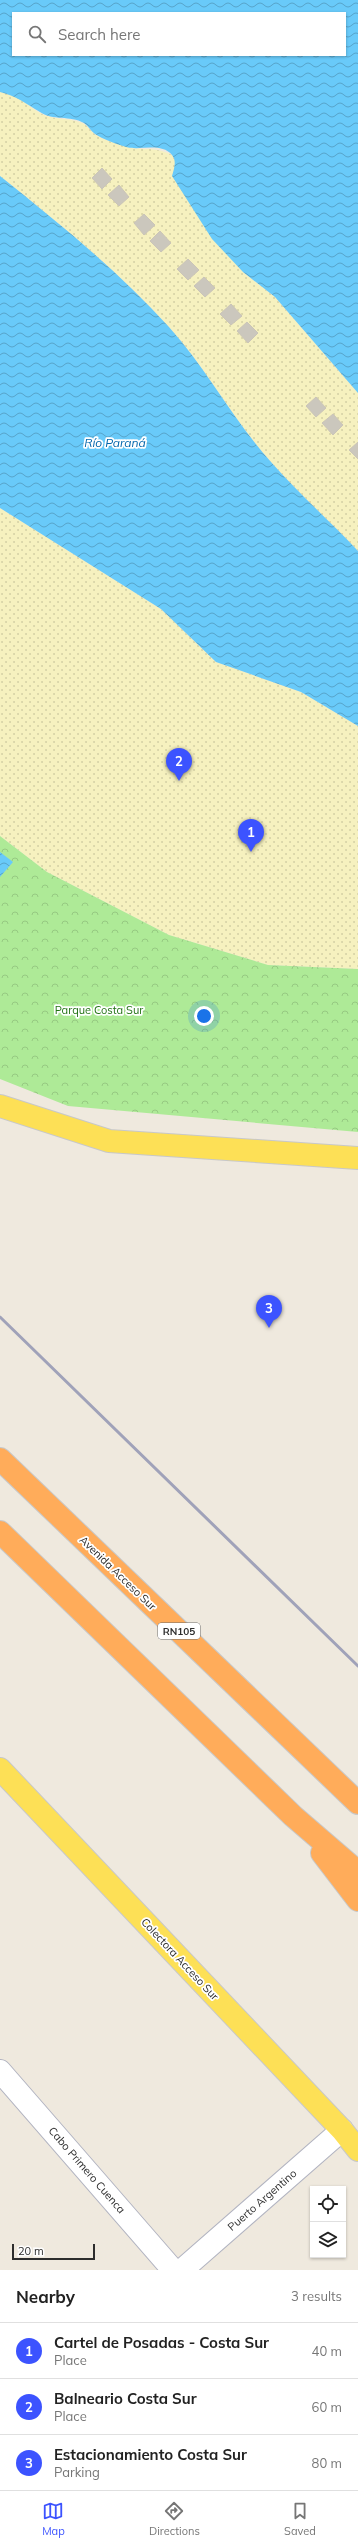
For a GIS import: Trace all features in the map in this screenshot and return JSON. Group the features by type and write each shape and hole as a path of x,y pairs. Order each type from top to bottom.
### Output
{"highway":[{"name":"Avenida Acceso Sur","path":"0,1459 358,1803"},
{"path":"0,1532 293,1816 358,1872"},
{"path":"293,1816 358,1900"}],"main road":[{"path":"0,1106 109,1141 358,1158"},
{"name":"Colectora Acceso Sur","path":"0,1769 342,2130 358,2150"}],"street":[{"name":"Cabo Primero Cuenca","path":"0,2071 173,2270"},
{"name":"Puerto Argentino","path":"182,2270 342,2130"}],"sand":[{"path":"0,92 22,100 45,115 82,123 96,135 106,140 131,148 159,150 172,155 243,272 275,297 358,393 358,551 292,485 257,446 183,343 149,306 88,248 0,176"},
{"path":"0,508 161,609 216,662 301,692 358,726 358,969 268,965 169,935 47,872 0,836"}],"green space":[{"name":"Parque Costa Sur","path":"0,836 47,872 169,935 268,965 358,969 358,1132 68,1106 0,1079"}],"water":[{"path":"0,0 358,0 358,393 275,297 243,272 212,239 172,176 175,165 174,157 172,155 162,149 132,148 106,140 94,133 84,123 73,119 45,115 16,98 0,92"},
{"name":"Río Paraná","path":"0,176 88,248 149,306 183,343 257,446 292,485 358,551 358,726 301,692 216,662 161,609 0,508"},
{"path":"0,852 13,862 0,877"}],"building":[{"path":"102,168 112,179 102,189 92,178"},
{"path":"119,185 129,197 119,206 108,195"},
{"path":"144,214 155,225 144,235 134,223"},
{"path":"160,231 171,243 161,252 150,241"},
{"path":"188,259 199,270 188,280 177,269"},
{"path":"204,277 215,288 205,297 194,286"},
{"path":"231,304 242,316 231,325 220,314"},
{"path":"247,322 258,333 248,343 237,331"},
{"path":"316,397 326,408 316,417 306,406"},
{"path":"333,414 343,425 333,435 322,423"},
{"path":"358,442 358,459 349,450"}],"railway":[{"path":"0,1317 358,1666"}],"place":[{"name":"Balneario Costa Sur","path":"179,781"},
{"name":"Cartel de Posadas - Costa Sur","path":"251,852"},
{"name":"Estacionamiento Costa Sur","path":"269,1328"}]}
